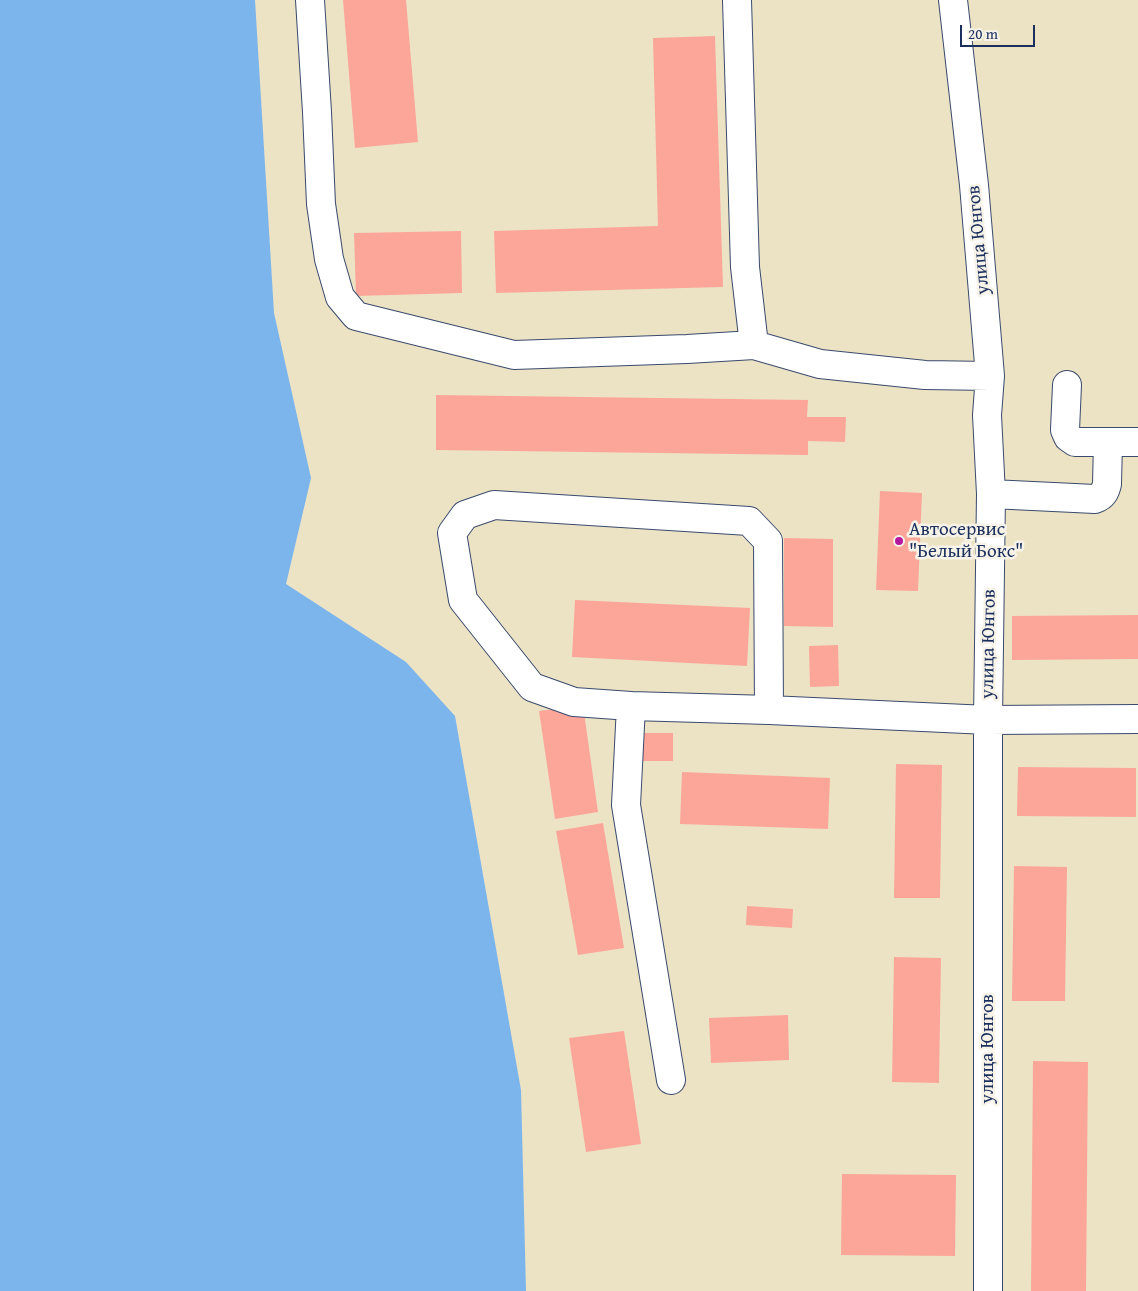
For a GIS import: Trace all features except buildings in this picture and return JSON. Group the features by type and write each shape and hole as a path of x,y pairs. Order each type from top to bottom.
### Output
{"street":[{"path":"310,0 321,204 329,259 340,297 356,316 514,354 687,349 754,344 820,364 925,375 990,376"},
{"path":"737,0 744,267 754,344"},
{"name":"улица Юнгов","path":"953,0 974,185 990,376 987,415 991,494 988,720 988,1291"},
{"path":"1066,385 1065,430 1068,437 1075,442 1138,442"},
{"path":"991,494 1095,499 1101,496 1108,484 1108,442"},
{"path":"769,710 768,541 749,521 494,505 465,515 452,533 463,600 532,687 574,702 988,720 1138,719"},
{"path":"632,706 626,805 672,1080"}],"water":[{"path":"0,0 255,0 274,313 311,478 286,584 406,662 455,716 521,1090 526,1291 0,1291"}],"place":[{"name":"Автосервис \"Белый Бокс\"","path":"899,541"}]}
